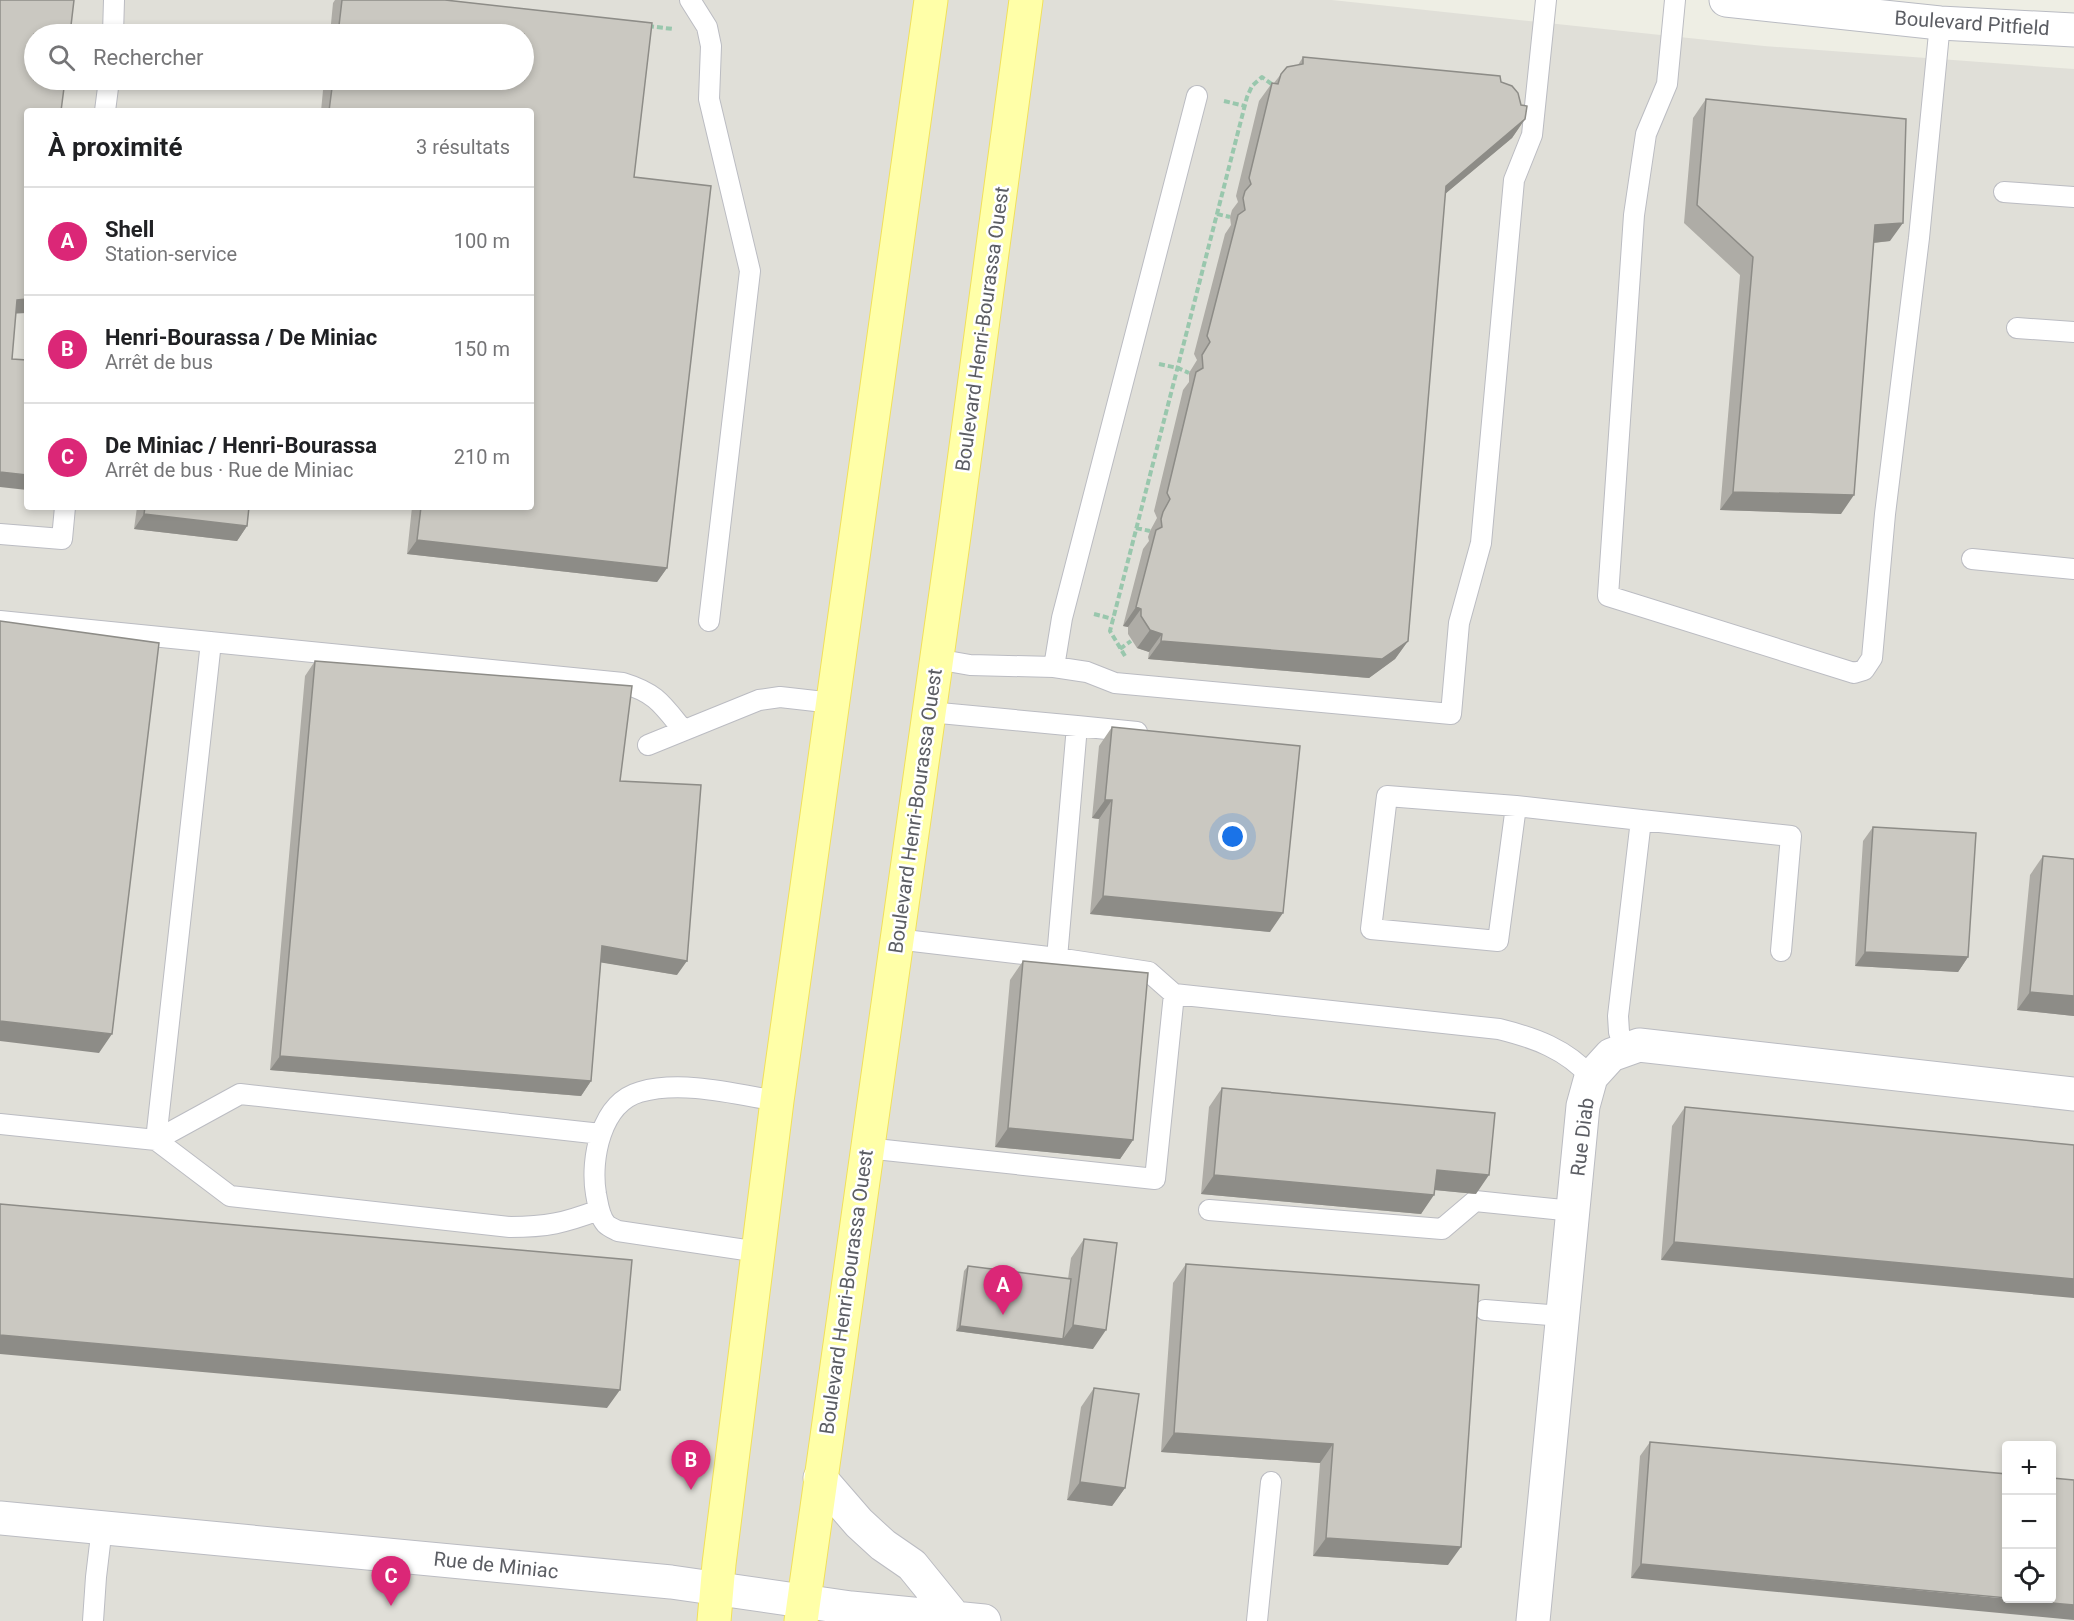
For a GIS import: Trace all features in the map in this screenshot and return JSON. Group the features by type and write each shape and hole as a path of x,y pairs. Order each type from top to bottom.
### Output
{"main road":[{"path":"715,1605 777,1101 930,3"},
{"name":"Boulevard Henri-Bourassa Ouest","path":"802,1612 929,712 1025,7"}],"street":[{"name":"Boulevard Pitfield","path":"1726,0 1941,23 2074,30"},
{"name":"Rue Diab","path":"1533,1621 1583,1106 1591,1077 1611,1055 1639,1045 2074,1094"},
{"name":"Rue de Miniac","path":"820,1478 859,1523 883,1545 912,1565 945,1613"},
{"name":"Rue de Miniac","path":"0,1518 671,1582 715,1605 802,1612 945,1613"}],"lane":[{"path":"113,24 114,0"},
{"path":"690,0 707,27 711,46 709,99 750,271 708,621"},
{"path":"936,659 981,666 1054,667 1087,672 1115,683 1451,714 1459,623 1481,543 1514,180 1532,135 1546,0"},
{"path":"1675,0 1667,84 1646,134 1634,215 1608,596 1854,673 1864,670 1872,658 1885,514 1941,23"},
{"path":"105,108 108,90"},
{"path":"1054,667 1064,612 1197,96"},
{"path":"2004,192 2074,197"},
{"path":"2017,328 2074,332"},
{"path":"0,534 62,539 65,510"},
{"path":"1972,559 2074,569"},
{"path":"0,621 623,683 643,689 659,700 683,730"},
{"path":"156,1140 211,642"},
{"path":"648,745 759,700 780,697 833,703"},
{"path":"929,712 1158,734"},
{"path":"1057,958 1077,726"},
{"path":"1516,806 1498,941 1371,929 1387,796 1516,806 1791,836 1781,951"},
{"path":"1625,1050 1619,1032 1618,1016 1641,820"},
{"path":"896,939 1057,958 1149,972 1174,994 1499,1029 1534,1038 1557,1048 1591,1077"},
{"path":"866,1148 1155,1179 1174,994"},
{"path":"759,1252 618,1231 607,1225 598,1210 594,1184 596,1152 604,1126 620,1104 637,1093 660,1087 682,1087 777,1101"},
{"path":"156,1140 240,1094 601,1134"},
{"path":"0,1125 156,1140 230,1196 510,1227 561,1224 598,1210"},
{"path":"1209,1210 1442,1229 1475,1201 1573,1211"},
{"path":"1485,1310 1562,1316"},
{"path":"1257,1621 1271,1482"},
{"path":"93,1621 102,1527"}],"path":[{"path":"642,25 677,30"},
{"path":"1129,662 1110,631 1247,97 1252,86 1262,77 1274,86"},
{"path":"1217,214 1230,217"},
{"path":"1178,368 1189,373"},
{"path":"1136,528 1150,531"},
{"path":"1120,648 1131,641"}],"shaded area":[{"path":"0,0 1332,0 1764,46 2074,69 2074,1621 0,1621"}],"building":[{"path":"0,0 74,0 71,24 24,24 24,90 64,90 61,108 24,108 24,299 17,300 12,359 24,360 24,475 0,472"},
{"path":"342,0 445,0 652,23 634,177 711,186 667,568 417,540 421,510 534,510 534,108 329,108 332,90 534,90 534,24 339,24"},
{"path":"1303,57 1500,76 1501,82 1512,86 1518,93 1521,105 1527,106 1525,119 1446,186 1408,641 1382,659 1161,641 1162,634 1150,630 1141,616 1141,609 1136,607 1156,530 1162,527 1163,512 1170,499 1167,493 1196,372 1203,368 1202,355 1210,342 1207,336 1238,215 1245,210 1243,198 1251,184 1249,178 1272,83 1278,84 1281,74 1287,67 1303,64"},
{"path":"1706,99 1906,119 1903,223 1875,225 1854,495 1733,492 1753,257 1697,205"},
{"path":"145,510 249,510 247,526 144,514"},
{"path":"0,621 159,643 112,1034 0,1021"},
{"path":"315,661 632,686 620,781 701,785 687,961 602,946 591,1081 280,1056"},
{"path":"1112,727 1300,746 1283,913 1103,896 1112,800 1105,800"},
{"path":"1873,827 1976,833 1968,957 1865,952"},
{"path":"2043,856 2074,859 2074,996 2030,992"},
{"path":"1023,961 1148,973 1133,1140 1008,1128"},
{"path":"1222,1088 1495,1113 1489,1175 1437,1170 1434,1195 1214,1175"},
{"path":"1685,1107 2074,1145 2074,1279 1674,1242"},
{"path":"0,1204 632,1260 620,1390 0,1335"},
{"path":"1084,1239 1117,1243 1106,1330 1073,1325"},
{"path":"1186,1264 1479,1285 1461,1547 1326,1538 1333,1444 1174,1433"},
{"path":"968,1266 1071,1279 1063,1339 960,1326"},
{"path":"1094,1388 1139,1394 1125,1488 1080,1482"},
{"path":"1650,1442 2002,1474 2002,1598 1641,1564"},
{"path":"2056,1478 2074,1480 2074,1605 2052,1603 2056,1603"}],"place":[{"name":"Shell","path":"1003,1315"},
{"name":"Henri-Bourassa / De Miniac","path":"691,1490"},
{"name":"De Miniac / Henri-Bourassa","path":"391,1606"}]}
